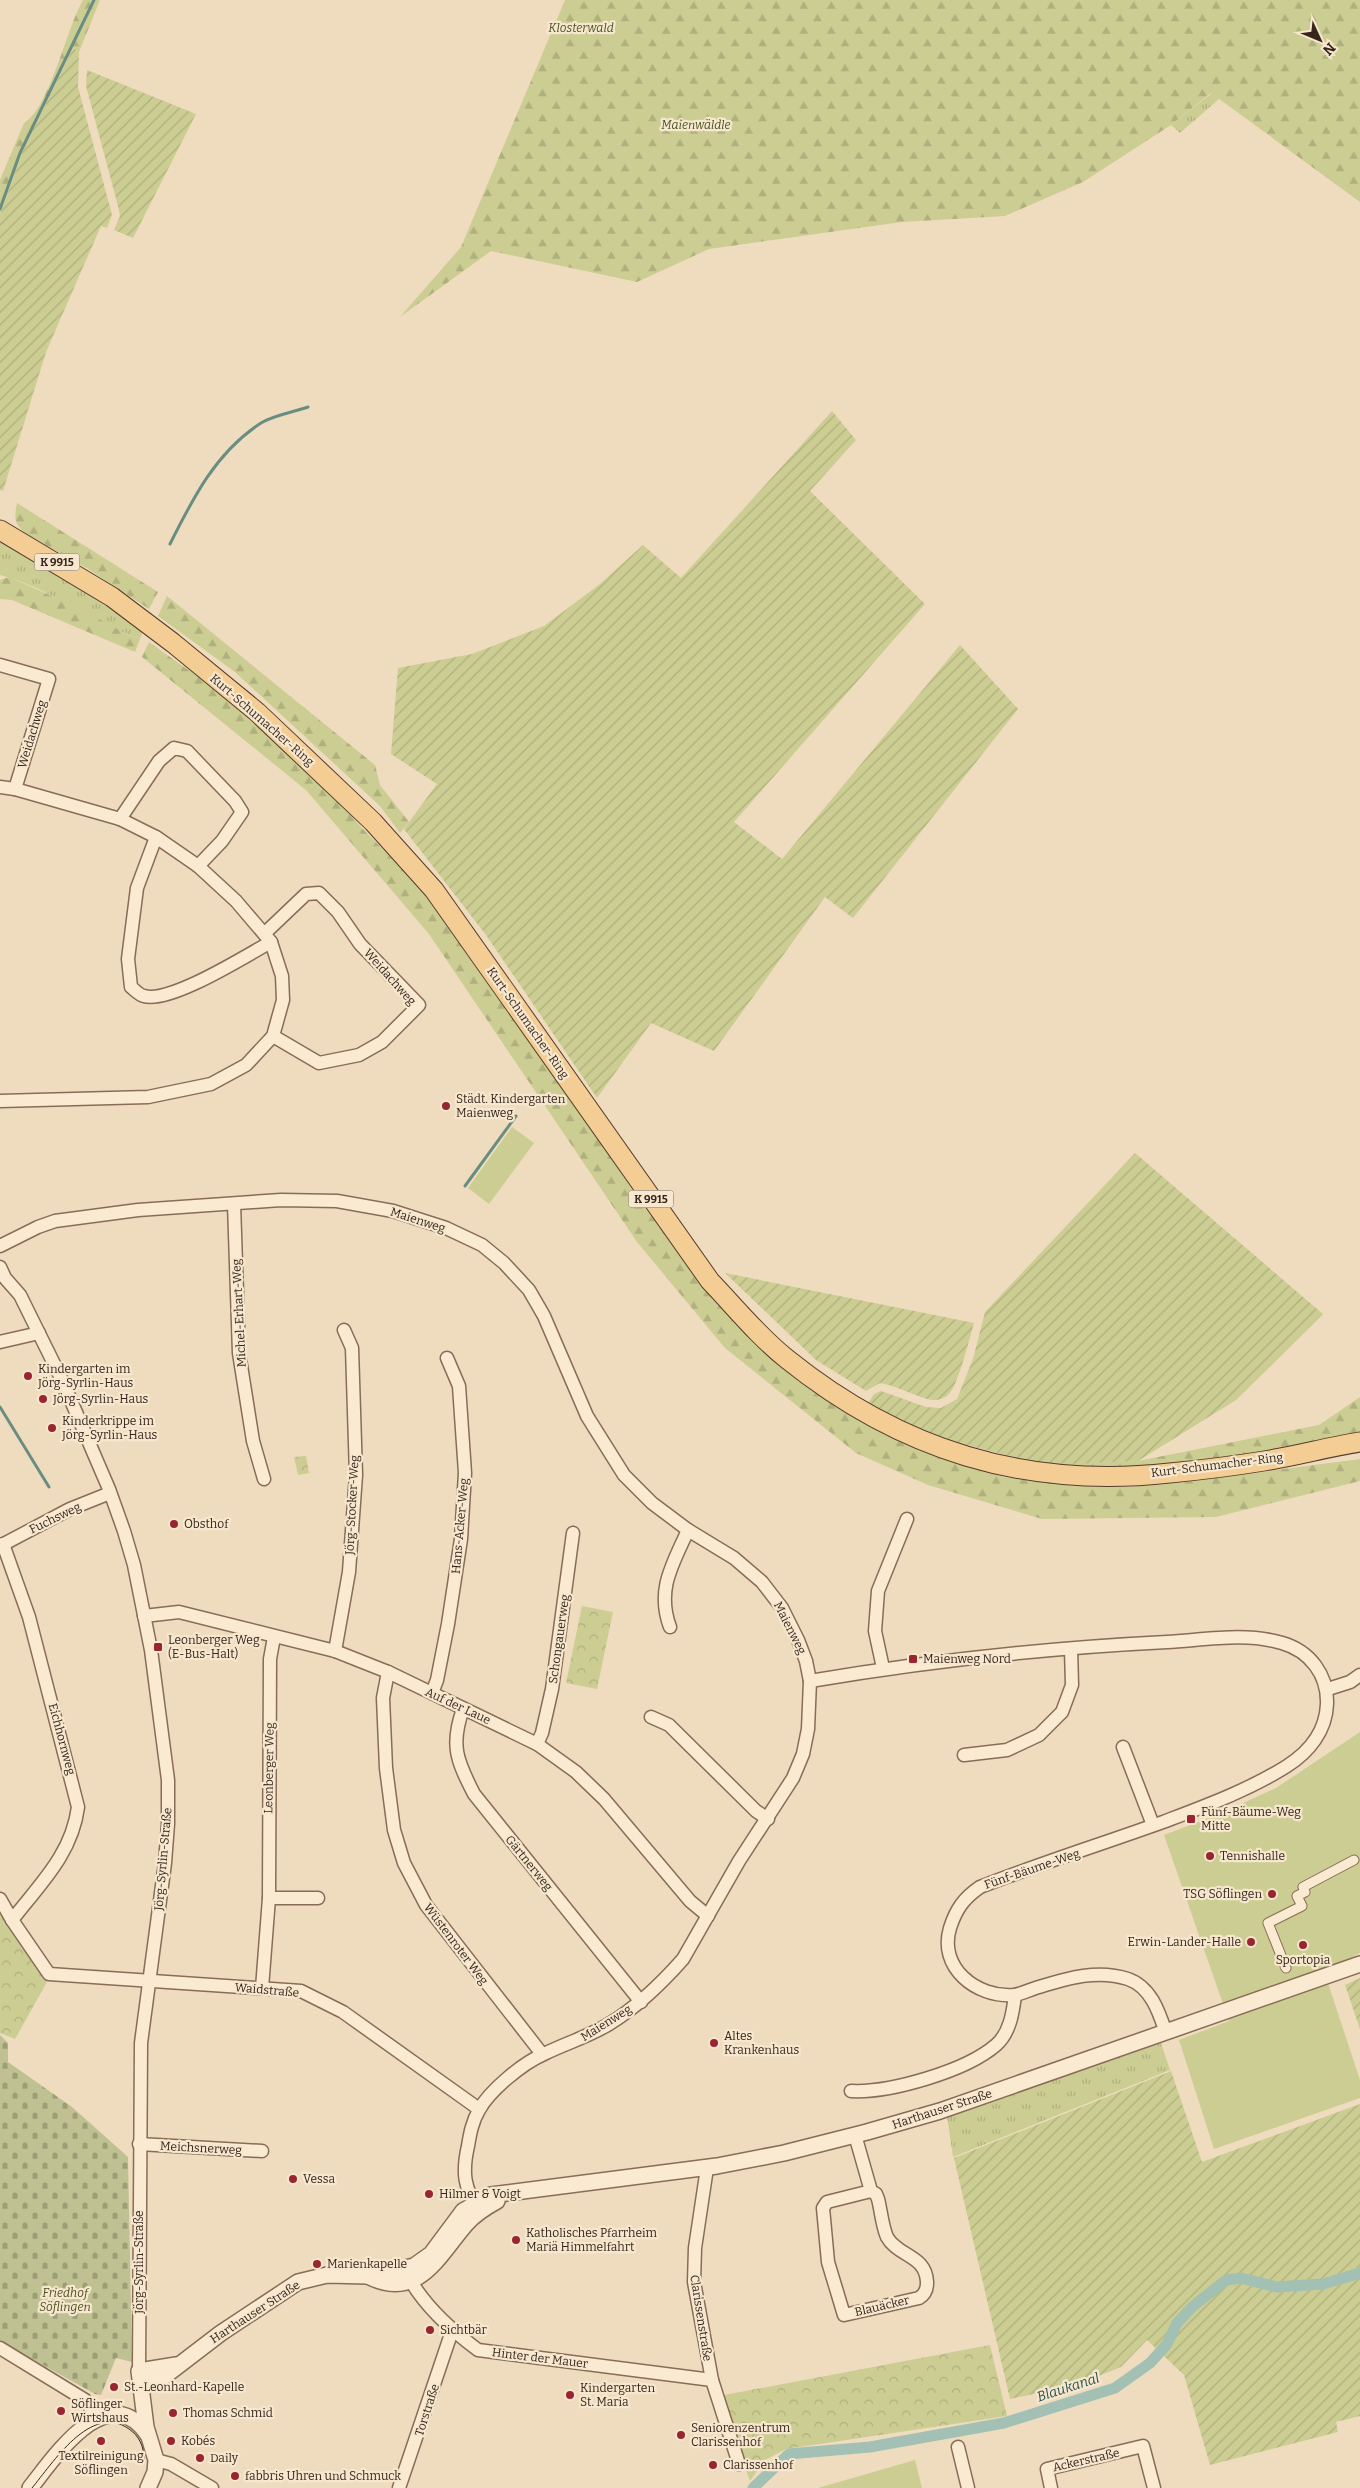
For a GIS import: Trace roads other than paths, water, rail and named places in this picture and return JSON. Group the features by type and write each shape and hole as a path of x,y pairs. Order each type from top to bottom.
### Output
{"main road":[{"name":"Kurt-Schumacher-Ring","path":"0,530 112,597 173,643 257,712 373,822 434,890 710,1281 785,1358 820,1384 894,1429 945,1451 1007,1467 1079,1477 1168,1473 1264,1461 1360,1442"}],"street":[{"name":"Weidachweg","path":"0,665 49,679 15,789"},
{"path":"120,818 159,761 174,748 187,751 235,801 242,812 222,841 198,866"},
{"path":"0,787 15,789 120,818 156,838 198,866 268,937 282,976 283,1000 273,1036 246,1065 211,1084 148,1097 0,1101"},
{"name":"Weidachweg","path":"156,838 137,888 128,959 131,987 143,996 159,997 201,981 268,937 306,894 319,894 338,912 360,944 418,1005 382,1042 359,1055 319,1063 273,1036"},
{"name":"Maienweg","path":"0,1246 38,1227 55,1221 138,1210 281,1200 365,1204 446,1228 482,1245 504,1263 529,1290 544,1316 590,1421 624,1475 652,1503 688,1530 734,1558 762,1582 782,1608 798,1640 810,1681 808,1729 803,1754 794,1778 740,1861 683,1959 641,2002 585,2038 542,2054 504,2082 479,2109 472,2124 464,2166 465,2184 477,2207"},
{"name":"Michel-Erhart-Weg","path":"234,1204 239,1353 253,1440 264,1479"},
{"name":"Jörg-Syrlin-Straße","path":"0,1260 13,1274 20,1295 69,1395 110,1493 134,1565 151,1650 168,1795 165,1863 141,2043 139,2371 148,2435 156,2460"},
{"name":"Jörg-Syrlin-Straße","path":"0,1267 5,1278 20,1295"},
{"name":"Jörg-Stocker-Weg","path":"335,1651 349,1572 356,1476 352,1348 344,1330"},
{"path":"0,1342 39,1333"},
{"name":"Hans-Acker-Weg","path":"432,1693 438,1680 461,1540 465,1473 459,1386 447,1358"},
{"name":"Fuchsweg","path":"2,1545 70,1510 110,1493"},
{"path":"883,1668 875,1631 878,1590 907,1519"},
{"path":"670,1627 664,1599 666,1581 688,1530"},
{"name":"Schongauerweg","path":"537,1744 542,1733 552,1689 573,1533"},
{"name":"Eichhornweg","path":"2,1545 29,1617 78,1807 75,1827 64,1852 12,1920"},
{"name":"Auf der Laue","path":"144,1616 179,1612 335,1651 388,1672 537,1744 576,1772 604,1799 690,1901 708,1916"},
{"name":"Leonberger Weg","path":"262,1988 269,1898 270,1659 274,1637"},
{"path":"810,1681 883,1668 1017,1651 1071,1649 1224,1637 1266,1639 1284,1643 1307,1656 1324,1677 1328,1689 1350,1682 1360,1675"},
{"path":"964,1755 1007,1750 1039,1735 1062,1712 1068,1700 1072,1685 1071,1649"},
{"name":"Wüstenroter Weg","path":"388,1672 383,1698 386,1768 394,1830 404,1863 432,1912 542,2054"},
{"name":"Fünf-Bäume-Weg","path":"1166,2033 1157,2008 1150,1996 1131,1980 1122,1977 1093,1974 1070,1978 1014,1995 996,1994 974,1987 961,1977 952,1964 947,1948 948,1934 960,1904 980,1886 1153,1825 1252,1785 1302,1755 1314,1741 1323,1724 1327,1709 1328,1689"},
{"name":"Gärtnerweg","path":"463,1709 455,1744 459,1765 474,1794 641,2002"},
{"path":"651,1717 669,1725 756,1811 768,1819"},
{"path":"1123,1747 1153,1825"},
{"path":"1286,1968 1268,1923 1302,1906 1297,1896 1305,1892 1303,1888 1354,1860"},
{"path":"269,1898 318,1898"},
{"path":"0,1899 12,1920"},
{"name":"Waidstraße","path":"12,1920 49,1974 262,1988 301,1992 326,2002 479,2109"},
{"name":"Harthauser Straße","path":"140,2387 157,2382 178,2365 298,2282 327,2275 408,2275 431,2254 463,2211 477,2207 491,2195 706,2168 784,2154 940,2111 1360,1964"},
{"path":"851,2091 870,2092 935,2077 982,2053 997,2044 1006,2030 1012,2013 1014,1995"},
{"name":"Blauäcker","path":"855,2135 871,2191 876,2194 878,2199 887,2237 904,2253 921,2265 928,2287 919,2298 844,2315 828,2262 823,2208 827,2202 871,2191"},
{"name":"Meichsnerweg","path":"139,2144 262,2151"},
{"name":"Clarissenstraße","path":"706,2168 695,2248 694,2282 712,2380 739,2464"},
{"name":"Hinter der Mauer","path":"408,2275 452,2331 478,2350 712,2380"},
{"name":"Torstraße","path":"399,2488 452,2331"},
{"path":"0,2348 85,2400 97,2418"},
{"name":"Harthauser Straße","path":"139,2371 178,2365"},
{"path":"123,2416 130,2411 140,2387"},
{"path":"30,2488 72,2437 97,2418 112,2414 123,2416 139,2424 148,2435"},
{"name":"Ackerstraße","path":"1051,2488 1047,2469 1144,2446 1154,2488"},
{"path":"958,2447 968,2488"},
{"path":"148,2488 155,2472 156,2460 171,2464 212,2488"}],"waterway":[{"path":"0,209 20,153 94,0"},
{"path":"170,544 207,477 231,448 266,420 308,407"},
{"path":"465,1186 516,1116"},
{"path":"0,1407 49,1487"},
{"name":"Blaukanal","path":"753,2488 789,2454 870,2447 1004,2423 1115,2388 1150,2363 1167,2344 1177,2323 1192,2307 1226,2280 1241,2278 1277,2287 1323,2284 1360,2273"}],"tram line":[{"path":"32,2488 74,2439 87,2429 101,2423 115,2423 133,2432 142,2446 144,2459"}],"place":[{"name":"Städt. Kindergarten Maienweg","path":"446,1106"},
{"name":"Kindergarten im Jörg-Syrlin-Haus","path":"28,1376"},
{"name":"Jörg-Syrlin-Haus","path":"43,1399"},
{"name":"Kinderkrippe im Jörg-Syrlin-Haus","path":"52,1428"},
{"name":"Obsthof","path":"174,1524"},
{"name":"Leonberger Weg (E-Bus-Halt)","path":"158,1647"},
{"name":"Maienweg Nord","path":"913,1659"},
{"name":"Fünf-Bäume-Weg Mitte","path":"1191,1819"},
{"name":"Tennishalle","path":"1210,1856"},
{"name":"TSG Söflingen","path":"1272,1894"},
{"name":"Erwin-Lander-Halle","path":"1251,1942"},
{"name":"Sportopia","path":"1303,1945"},
{"name":"Altes Krankenhaus","path":"714,2043"},
{"name":"Vessa","path":"293,2179"},
{"name":"Hilmer & Voigt","path":"429,2194"},
{"name":"Katholisches Pfarrheim Mariä Himmelfahrt","path":"516,2240"},
{"name":"Marienkapelle","path":"317,2264"},
{"name":"Sichtbär","path":"430,2330"},
{"name":"St.-Leonhard-Kapelle","path":"114,2387"},
{"name":"Kindergarten St. Maria","path":"570,2395"},
{"name":"Söflinger Wirtshaus","path":"61,2411"},
{"name":"Thomas Schmid","path":"173,2413"},
{"name":"Seniorenzentrum Clarissenhof","path":"681,2435"},
{"name":"Textilreinigung Söflingen","path":"101,2441"},
{"name":"Kobés","path":"171,2441"},
{"name":"Daily","path":"200,2458"},
{"name":"Clarissenhof","path":"713,2465"},
{"name":"fabbris Uhren und Schmuck","path":"235,2476"}],"park label":[{"name":"Klosterwald","path":"581,28"},
{"name":"Maienwäldle","path":"696,125"},
{"name":"Friedhof Söflingen","path":"65,2300"}]}
